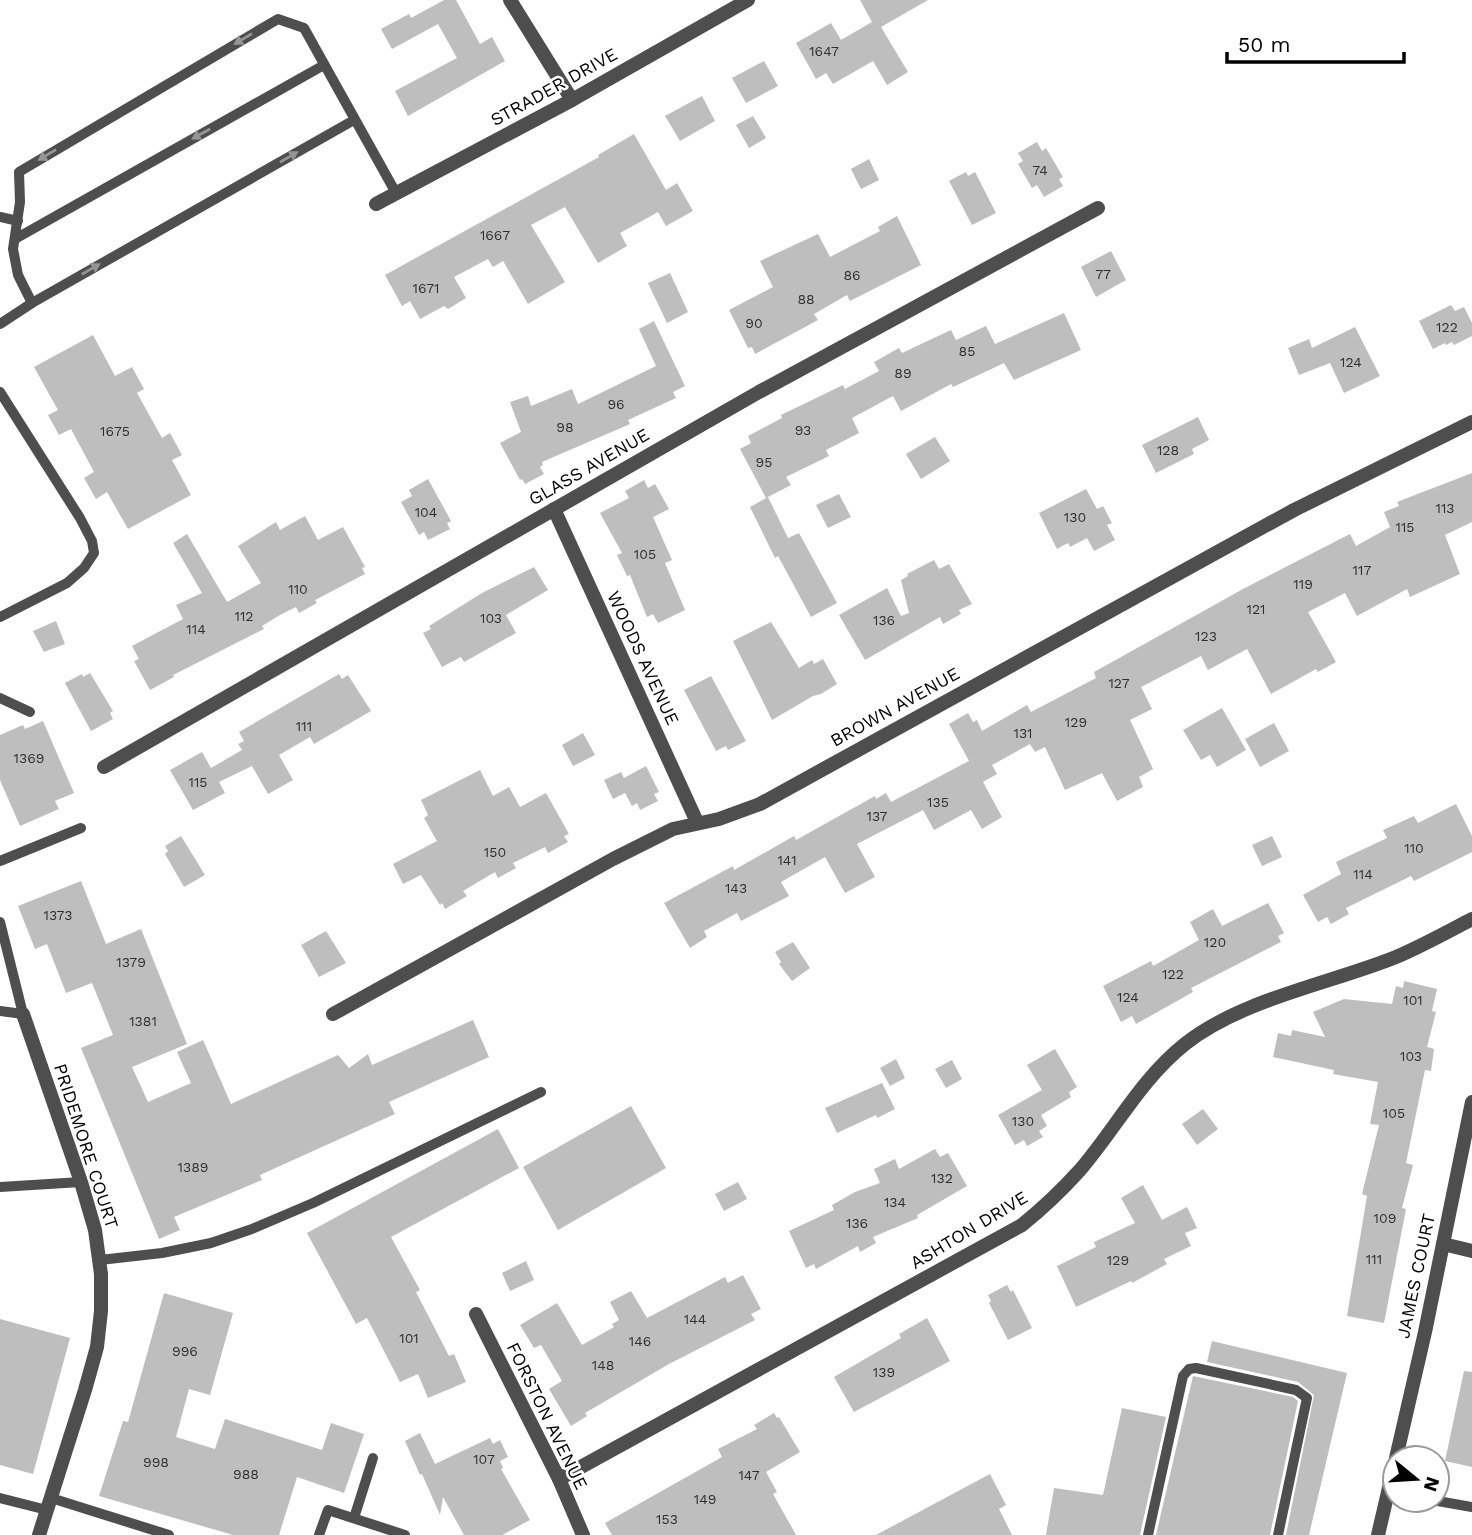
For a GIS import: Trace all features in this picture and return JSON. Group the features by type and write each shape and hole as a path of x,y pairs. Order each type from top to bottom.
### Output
{"street":[{"path":"510,0 572,100"},
{"name":"STRADER DRIVE","path":"376,204 572,100 748,0"},
{"name":"GLASS AVENUE","path":"104,767 759,391 1098,208"},
{"name":"BROWN AVENUE","path":"333,1014 613,859 673,829 719,819 760,804 1294,510 1472,422"},
{"name":"WOODS AVENUE","path":"554,509 697,822"},
{"name":"ASHTON DRIVE","path":"558,1479 1022,1225 1045,1206 1080,1169 1133,1098 1162,1065 1207,1028 1243,1011 1396,957 1472,919"},
{"name":"PRIDEMORE COURT","path":"23,1014 81,1182 95,1230 100,1260 101,1311 97,1346 39,1535"},
{"name":"JAMES COURT","path":"1399,1444 1472,1102"},
{"path":"1443,1244 1472,1251"},
{"name":"FORSTON AVENUE","path":"476,1314 583,1535"},
{"name":"JAMES COURT","path":"1378,1535 1385,1514"}],"lane":[{"path":"32,303 18,275 13,249 20,202 19,172 278,19 304,28 396,193"},
{"path":"15,239 324,65"},
{"path":"0,324 32,303 354,120"},
{"path":"0,217 18,221"},
{"path":"0,392 80,518 93,541 94,553 84,568 67,583 0,617"},
{"path":"0,698 30,712"},
{"path":"0,862 80,828"},
{"path":"0,922 23,1014 0,1012"},
{"path":"100,1260 211,1243 252,1229 313,1203 541,1092"},
{"path":"0,1187 81,1182"},
{"path":"1148,1535 1183,1376 1189,1369 1196,1368 1296,1390 1307,1398 1308,1404 1278,1535"},
{"path":"354,1518 373,1458"},
{"path":"0,1498 49,1504 169,1535"},
{"path":"1451,1503 1472,1507"},
{"path":"319,1535 328,1510 405,1535"}],"building":[{"path":"444,0 456,0 480,44 492,37 505,61 408,116 395,91 457,58 438,24 392,49 381,29 409,14 411,18"},
{"path":"860,0 928,0 881,27 908,72 887,85 873,61 833,84 826,73 816,79 796,43 831,23 841,40 872,22"},
{"path":"764,61 778,86 746,103 732,78"},
{"path":"702,96 715,121 680,141 665,116"},
{"path":"753,116 766,138 749,148 736,125"},
{"path":"634,134 666,190 677,183 693,211 666,226 658,212 620,233 627,246 598,263 565,207 531,225 565,282 528,304 503,261 493,267 488,259 454,277 466,298 448,309 444,306 420,319 410,301 402,306 385,275 599,157 598,155"},
{"path":"1037,142 1042,151 1046,148 1063,177 1059,179 1063,186 1044,197 1037,185 1032,188 1018,164 1023,161 1018,153"},
{"path":"869,159 879,180 861,189 851,169"},
{"path":"966,172 968,176 975,172 996,213 972,225 949,181"},
{"path":"897,216 921,265 850,301 847,295 814,314 818,320 755,354 752,347 748,348 729,310 773,287 760,261 818,234 830,257 880,231 878,227"},
{"path":"1111,251 1126,280 1096,297 1081,267"},
{"path":"670,273 688,312 667,323 648,283"},
{"path":"1451,305 1455,311 1464,307 1472,323 1472,336 1454,345 1452,342 1446,345 1445,343 1433,349 1419,321"},
{"path":"1064,313 1081,350 1014,380 1004,363 953,387 951,384 901,411 893,396 852,418 859,433 826,450 829,456 786,477 791,485 766,498 740,449 751,443 748,436 782,418 781,415 843,385 845,389 879,371 874,362 899,348 902,353 951,330 956,340 986,326 995,344"},
{"path":"654,321 685,386 673,392 676,398 628,420 630,424 542,462 540,467 544,474 525,484 520,480 500,443 521,432 510,402 528,396 531,406 572,389 578,404 656,366 639,329"},
{"path":"1355,327 1380,376 1344,393 1330,363 1299,375 1288,348 1309,339 1312,348"},
{"path":"93,335 115,376 132,367 144,389 137,393 162,438 170,433 182,455 172,460 191,495 128,529 107,492 96,499 84,478 94,472 71,429 59,435 48,415 58,410 34,367"},
{"path":"1198,417 1209,440 1192,449 1194,454 1156,473 1142,445"},
{"path":"935,437 950,461 921,479 906,454"},
{"path":"1472,473 1472,522 1445,535 1460,574 1410,597 1407,589 1357,616 1345,593 1308,612 1336,662 1318,672 1316,669 1271,694 1247,649 1208,670 1201,656 1141,687 1152,709 1130,720 1153,769 1139,777 1143,787 1117,801 1102,773 1065,790 1045,747 1035,752 1030,744 992,765 997,774 983,782 1002,817 982,829 971,810 934,830 923,810 857,844 875,877 845,893 825,857 781,882 789,896 741,921 737,913 704,931 707,937 690,948 664,903 733,866 734,870 794,836 796,840 875,796 876,799 886,793 891,802 969,761 949,724 968,713 973,722 977,720 982,731 1027,705 1031,712 1096,678 1094,672 1243,589 1350,534 1356,546 1390,527 1384,512 1399,506 1397,502"},
{"path":"428,479 451,521 447,523 450,529 428,540 424,532 419,535 401,502 412,496 409,490"},
{"path":"644,480 648,488 655,484 669,509 653,517 672,560 665,563 685,610 658,623 653,614 647,617 630,575 627,576 617,555 622,553 600,513 629,498 625,491"},
{"path":"1086,489 1097,509 1103,506 1112,523 1107,525 1115,540 1094,551 1087,538 1070,547 1068,543 1057,549 1039,513"},
{"path":"839,494 851,517 828,528 816,505"},
{"path":"768,497 788,538 799,533 837,603 811,617 778,556 775,558 750,507"},
{"path":"305,516 318,540 343,527 365,567 362,568 365,574 315,600 317,603 299,613 296,607 280,615 262,626 264,629 173,675 174,677 150,690 134,661 139,659 132,646 183,619 176,605 202,593 173,543 187,534 227,602 261,583 238,546 276,522 280,530"},
{"path":"934,560 939,569 949,564 972,604 959,610 961,614 943,624 940,617 865,660 839,615 887,588 901,616 909,613 901,580"},
{"path":"534,567 548,590 506,615 516,633 464,662 461,657 442,667 423,633 431,629 429,626 482,593"},
{"path":"56,621 65,644 44,652 33,631"},
{"path":"771,622 799,668 812,660 814,664 823,659 837,684 772,720 733,641"},
{"path":"90,673 113,711 110,713 113,719 91,731 65,683"},
{"path":"339,674 342,679 348,675 371,711 314,744 310,737 279,755 293,780 268,794 252,766 219,782 225,793 193,810 170,770 202,752 211,768 242,750 238,744 244,741 239,732"},
{"path":"711,676 746,741 728,750 726,746 716,751 684,690"},
{"path":"1222,708 1246,750 1217,767 1210,755 1201,760 1183,730"},
{"path":"43,721 74,793 55,801 59,809 20,826 0,780 0,735 23,725 25,729"},
{"path":"1274,723 1289,751 1260,767 1245,739"},
{"path":"583,733 595,755 573,766 562,745"},
{"path":"646,766 659,792 654,794 658,801 640,810 637,803 632,806 625,793 613,799 604,780 621,772 624,778"},
{"path":"480,770 493,796 509,787 520,807 546,793 569,834 564,836 568,842 548,853 545,847 513,863 516,868 498,878 495,872 463,891 467,896 445,909 421,875 403,884 393,864 437,841 424,818 428,815 421,800"},
{"path":"1456,804 1472,836 1472,852 1414,881 1411,876 1346,908 1349,914 1331,924 1327,917 1318,922 1303,895 1341,874 1336,862 1387,838 1383,830 1414,816 1418,823"},
{"path":"181,836 205,875 184,887 165,854 168,851 165,846"},
{"path":"1272,836 1282,857 1262,866 1252,845"},
{"path":"81,881 106,944 141,929 187,1044 132,1067 148,1102 191,1083 177,1052 203,1040 231,1104 338,1055 349,1068 368,1054 372,1065 473,1020 489,1057 389,1102 395,1114 260,1175 262,1180 174,1217 180,1230 159,1239 81,1048 113,1035 92,983 66,993 47,944 35,949 18,906"},
{"path":"1268,903 1284,933 1278,936 1281,942 1191,988 1193,992 1136,1024 1132,1016 1121,1022 1103,986 1151,961 1153,966 1199,940 1190,922 1213,909 1222,926"},
{"path":"326,931 346,963 319,977 301,945"},
{"path":"793,942 810,968 792,981 779,964 781,962 775,952"},
{"path":"1404,981 1437,989 1432,1011 1436,1012 1427,1047 1434,1049 1431,1071 1425,1070 1406,1163 1413,1165 1402,1208 1406,1209 1384,1323 1347,1316 1367,1196 1362,1194 1379,1125 1370,1124 1378,1082 1333,1074 1334,1070 1273,1057 1278,1033 1291,1036 1292,1030 1325,1037 1313,1012 1344,999 1392,1004 1396,986 1403,988"},
{"path":"1055,1049 1077,1087 1069,1092 1071,1097 1041,1115 1047,1126 1039,1131 1043,1137 1027,1146 1024,1140 1015,1145 998,1115 1042,1090 1027,1065"},
{"path":"896,1059 905,1078 890,1086 880,1068"},
{"path":"952,1060 962,1079 946,1088 935,1069"},
{"path":"882,1083 895,1109 837,1133 825,1108"},
{"path":"631,1106 666,1168 558,1230 523,1167"},
{"path":"1203,1109 1218,1129 1197,1145 1182,1124"},
{"path":"498,1129 519,1168 391,1237 420,1290 416,1292 449,1356 454,1354 466,1382 428,1398 418,1374 400,1382 367,1318 356,1324 307,1233"},
{"path":"935,1149 940,1157 948,1153 967,1186 917,1215 918,1218 873,1237 876,1243 860,1252 858,1246 816,1269 814,1264 806,1268 789,1231 834,1210 832,1205 855,1192 880,1183 874,1169 895,1159 899,1169"},
{"path":"738,1182 747,1199 724,1211 715,1194"},
{"path":"1143,1185 1162,1220 1187,1207 1197,1228 1185,1233 1191,1246 1164,1259 1167,1264 1132,1283 1131,1281 1076,1307 1057,1266 1096,1247 1094,1242 1135,1223 1121,1198"},
{"path":"526,1261 534,1280 510,1291 502,1273"},
{"path":"743,1275 761,1309 751,1314 755,1320 669,1364 585,1413 587,1416 571,1426 549,1389 562,1381 541,1345 534,1348 520,1325 557,1303 582,1345 614,1327 612,1324 619,1320 610,1302 631,1291 647,1318 725,1277 728,1283"},
{"path":"1007,1285 1011,1292 1013,1290 1032,1328 1008,1340 989,1303 991,1301 988,1295"},
{"path":"164,1293 233,1313 210,1395 189,1389 176,1437 215,1449 225,1419 322,1450 331,1423 364,1434 344,1493 297,1477 279,1535 233,1535 99,1496 123,1421 128,1422"},
{"path":"927,1318 950,1361 854,1412 834,1377 901,1338 899,1334"},
{"path":"0,1319 70,1338 33,1474 0,1465"},
{"path":"1212,1341 1347,1373 1309,1535 1286,1535 1314,1395 1298,1382 1207,1362"},
{"path":"1464,1371 1472,1372 1472,1467 1451,1462 1451,1444 1449,1444"},
{"path":"1193,1376 1293,1397 1298,1401 1270,1535 1156,1535"},
{"path":"1122,1408 1166,1417 1140,1535 1046,1535 1054,1488 1103,1495"},
{"path":"774,1413 800,1452 766,1472 777,1492 773,1494 796,1535 612,1535 605,1523 722,1457 718,1449 757,1429 754,1425"},
{"path":"420,1433 435,1464 490,1438 493,1444 500,1440 508,1457 500,1461 503,1468 501,1469 530,1520 502,1535 464,1535 443,1497 440,1515 405,1441"},
{"path":"990,1474 1006,1505 999,1509 1012,1535 876,1535"}]}
